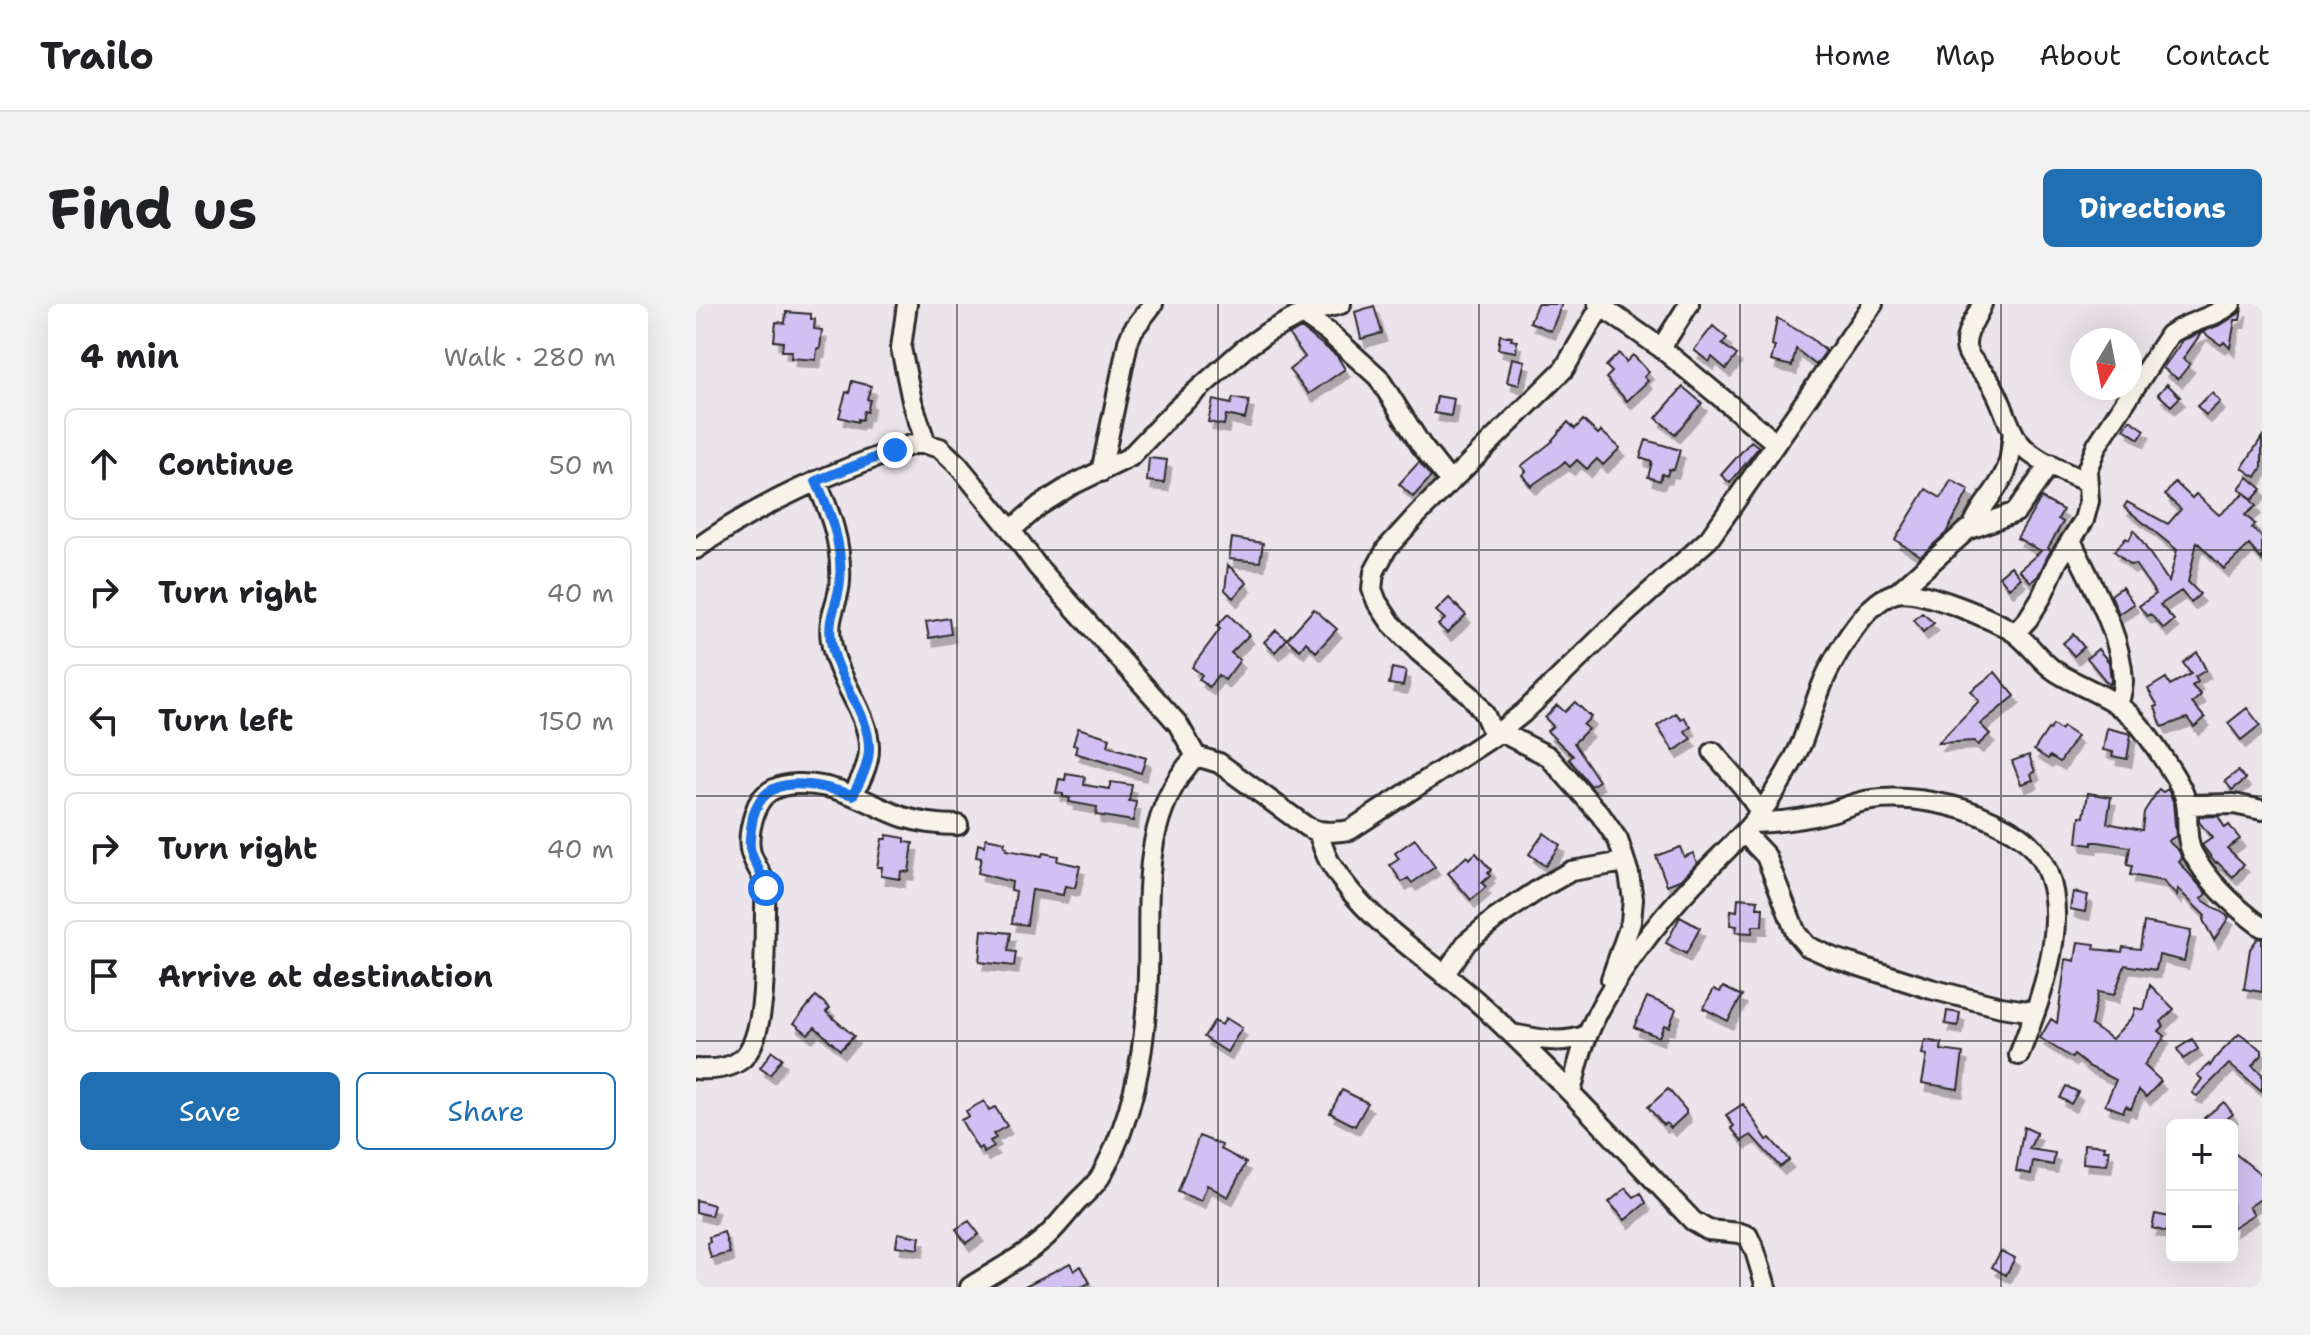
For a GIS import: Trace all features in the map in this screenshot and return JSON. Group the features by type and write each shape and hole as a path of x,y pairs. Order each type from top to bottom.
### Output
{"street":[{"path":"907,304 901,348 912,401 926,444"},
{"path":"1101,472 1128,342 1133,330 1153,304"},
{"path":"1011,530 1040,505 1070,486 1130,457 1176,409 1268,332 1302,314 1341,304"},
{"path":"1661,348 1689,304"},
{"path":"696,549 752,512 846,468 914,444 940,448 1011,530 1037,566 1178,724 1196,756 1219,763 1307,827 1318,832 1350,830 1523,713 1622,617 1709,539 1873,304"},
{"path":"1982,304 1969,330 1966,349 1991,383 2016,438 2026,450 2087,482"},
{"path":"2015,633 2041,598 2057,562 2084,520 2089,501 2087,470 2097,445 2169,335 2231,304"},
{"path":"1571,1092 1587,1035 1604,1001 1631,922 1633,899 1618,840 1600,814 1548,756 1496,734 1471,696 1418,651 1391,623 1372,589 1374,572 1387,548 1564,369 1600,305 1661,348 1776,443"},
{"path":"1302,314 1328,332 1378,377 1421,445 1450,482"},
{"path":"1972,528 1980,510 2008,468 2013,432"},
{"path":"1604,1001 1654,930 1695,882 1753,823 1801,743 1823,683 1862,618 1884,598 1898,592 1960,535 2016,512 2050,464"},
{"path":"816,481 835,523 839,557 840,582 830,616 833,653 867,731 870,751 853,795"},
{"path":"2071,540 2117,647 2123,684 2118,706"},
{"path":"1898,592 1935,599 1987,618 2015,633 2051,668 2133,717 2176,778 2184,795 2189,841 2195,857 2216,886 2241,912 2262,927"},
{"path":"1713,752 1743,787 1753,823 1796,933 1807,946 1834,958 1931,989 2001,1007 2035,1012"},
{"path":"970,1287 1041,1242 1101,1177 1133,1100 1142,1051 1147,996 1149,880 1156,829 1169,793 1181,772 1196,756"},
{"path":"696,1069 726,1067 741,1060 750,1049 756,1032 767,952 766,888 765,878 750,851 750,832 756,807 765,792 782,785 814,786 853,795 905,818 934,825 958,825"},
{"path":"1753,823 1817,816 1868,800 1928,802 1980,815 2028,842 2045,867 2056,912 2054,938 2035,1012 2019,1055"},
{"path":"2187,805 2234,804 2262,810"},
{"path":"1318,832 1330,863 1348,889 1402,941 1512,1034 1693,1221 1708,1230 1748,1236 1766,1287"},
{"path":"1444,975 1467,942 1541,888 1571,871 1625,862"},
{"path":"1512,1034 1560,1041 1587,1035"},
{"path":"998,1269 1008,1287"}],"building":[{"path":"1537,304 1562,304 1551,331 1530,322"},
{"path":"1374,306 1382,333 1361,339 1355,312"},
{"path":"2242,308 2240,320 2235,320 2230,348 2202,332 2222,324"},
{"path":"786,312 811,314 811,319 815,319 814,329 822,330 816,360 791,358 792,351 782,351 783,342 774,341 776,322 785,323"},
{"path":"1777,318 1826,351 1816,365 1796,349 1792,366 1771,361"},
{"path":"1713,326 1727,338 1722,344 1737,355 1726,369 1712,357 1709,362 1694,350"},
{"path":"1301,328 1337,356 1345,369 1309,394 1289,370 1305,357 1289,335"},
{"path":"2202,332 2183,359 2190,364 2178,379 2163,368 2183,340"},
{"path":"1500,335 1517,341 1516,352 1498,349"},
{"path":"1619,353 1626,362 1633,355 1649,372 1644,377 1648,381 1627,401 1606,378 1612,372 1606,366"},
{"path":"1512,358 1525,361 1519,385 1507,382"},
{"path":"852,381 871,386 867,412 864,411 862,420 858,419 858,422 839,417"},
{"path":"2167,384 2180,397 2171,406 2158,394"},
{"path":"1683,387 1702,403 1675,434 1656,418"},
{"path":"2212,393 2220,402 2206,415 2197,406"},
{"path":"1437,396 1454,399 1451,416 1434,413"},
{"path":"1233,398 1249,401 1245,419 1226,415 1224,425 1208,422 1213,400 1231,404"},
{"path":"1583,420 1620,448 1603,465 1597,459 1587,469 1577,460 1570,467 1565,462 1531,486 1522,475 1526,471 1521,466 1553,441 1568,422 1575,429"},
{"path":"2130,420 2145,430 2139,439 2124,429"},
{"path":"2262,437 2262,467 2256,477 2242,468"},
{"path":"1646,440 1680,450 1674,470 1669,469 1667,476 1662,474 1660,481 1648,477 1652,462 1640,458"},
{"path":"1751,441 1759,447 1730,483 1721,475"},
{"path":"1149,458 1167,460 1164,483 1147,481"},
{"path":"1419,462 1431,477 1413,497 1399,484"},
{"path":"2248,477 2262,489 2253,499 2246,494 2256,506 2245,515 2255,524 2252,528 2262,537 2262,560 2249,545 2224,569 2197,542 2188,582 2200,594 2191,602 2181,591 2160,605 2174,620 2164,629 2139,606 2156,594 2135,564 2130,565 2114,551 2126,538 2129,540 2134,530 2169,582 2177,550 2124,507 2127,502 2168,524 2181,509 2165,495 2175,482 2192,498 2196,494 2219,515 2245,493 2239,488"},
{"path":"1951,480 1969,490 1946,533 1921,556 1895,540 1926,489 1941,498"},
{"path":"2041,498 2063,510 2058,519 2063,522 2048,548 2051,550 2038,576 2031,582 2019,570 2041,551 2017,538"},
{"path":"1232,538 1263,543 1260,562 1229,559"},
{"path":"1228,565 1247,583 1233,598 1225,590"},
{"path":"2011,566 2021,578 2009,588 1999,576"},
{"path":"2122,587 2134,604 2119,614 2111,595"},
{"path":"1449,598 1466,615 1447,633 1438,625 1445,619 1436,611"},
{"path":"1314,609 1337,629 1316,652 1306,642 1300,650 1287,639"},
{"path":"1922,613 1934,623 1923,632 1914,620"},
{"path":"1228,614 1249,635 1231,653 1240,660 1225,680 1218,675 1209,687 1199,679 1202,675 1192,667"},
{"path":"949,618 951,634 929,638 926,622"},
{"path":"1276,630 1287,639 1275,652 1264,642"},
{"path":"2073,634 2084,647 2074,656 2063,643"},
{"path":"2098,649 2109,662 2109,685 2087,658"},
{"path":"2197,652 2206,670 2195,677 2198,682 2192,686 2201,695 2192,703 2205,718 2194,727 2187,718 2162,727 2155,707 2158,706 2148,689 2166,678 2170,685 2191,674 2183,663"},
{"path":"1392,668 1406,671 1403,686 1389,684"},
{"path":"1995,672 2015,696 1980,724 1990,734 1978,745 1974,741 1938,743 1979,701 1971,691"},
{"path":"1575,702 1591,717 1583,725 1588,729 1574,743 1599,781 1591,786 1569,759 1573,756 1547,731 1553,726 1545,718 1557,705 1565,712"},
{"path":"2247,708 2260,725 2241,740 2228,723"},
{"path":"1676,713 1681,719 1684,717 1691,727 1685,731 1691,739 1674,751 1657,726"},
{"path":"2053,725 2077,736 2060,762 2034,750"},
{"path":"1078,728 1110,738 1108,746 1146,758 1141,773 1075,753 1077,746 1073,745"},
{"path":"2107,728 2131,734 2127,759 2112,756 2113,752 2103,750"},
{"path":"2029,755 2035,772 2031,774 2033,780 2021,784 2012,761"},
{"path":"2238,771 2246,779 2232,790 2225,781"},
{"path":"1066,774 1085,777 1084,785 1109,789 1111,782 1132,785 1129,801 1136,802 1133,821 1096,815 1097,807 1069,802 1070,798 1056,793 1059,779 1065,780"},
{"path":"2159,789 2163,792 2168,789 2173,801 2176,836 2168,841 2179,851 2182,859 2179,862 2207,894 2201,899 2229,917 2214,940 2203,920 2205,916 2178,889 2177,896 2163,881 2130,875 2132,866 2127,865 2130,847 2098,842 2092,842 2092,845 2077,843 2080,816 2084,817 2088,793 2111,797 2107,823 2142,830 2144,812"},
{"path":"2218,816 2225,828 2229,825 2240,839 2227,848 2244,864 2233,877 2216,863 2202,845 2212,838 2199,822 2199,817"},
{"path":"1544,833 1560,845 1545,866 1529,854"},
{"path":"887,835 905,838 905,842 913,843 909,872 901,871 900,879 881,876 882,867 877,867 882,839 886,839"},
{"path":"986,838 1005,842 1006,850 1058,856 1057,861 1080,866 1075,888 1065,886 1063,895 1032,890 1027,925 1012,923 1016,891 1011,890 1012,882 978,873 981,858 976,857 978,844 984,846"},
{"path":"1415,839 1435,867 1412,883 1408,878 1402,882 1390,865 1399,859 1395,853"},
{"path":"1680,847 1684,857 1693,853 1697,863 1682,879 1667,885 1656,856"},
{"path":"1476,853 1491,870 1488,873 1490,876 1482,883 1486,887 1471,900 1448,873 1467,856 1469,859"},
{"path":"2073,892 2088,895 2085,912 2070,909"},
{"path":"1738,898 1758,900 1757,908 1763,908 1762,926 1753,926 1752,933 1736,932 1737,926 1730,925 1731,910 1737,911"},
{"path":"1680,917 1700,928 1686,954 1666,943"},
{"path":"2144,922 2191,931 2184,961 2159,955 2156,970 2125,965 2114,995 2098,992 2091,1025 2112,1039 2133,1016 2135,1008 2144,1010 2150,985 2174,1009 2161,1022 2164,1026 2159,1031 2165,1036 2144,1065 2161,1081 2146,1097 2139,1090 2131,1109 2126,1106 2123,1112 2105,1105 2116,1080 2040,1038 2051,1019 2057,1023 2066,959 2075,961 2078,942 2095,944 2094,949 2122,952 2123,947 2140,949"},
{"path":"982,930 1011,933 1008,951 1016,952 1014,966 979,962"},
{"path":"2258,938 2262,939 2262,992 2244,989 2250,949"},
{"path":"1723,987 1742,996 1728,1021 1703,1008 1714,989 1720,992"},
{"path":"816,996 830,1008 826,1012 854,1036 840,1050 815,1027 808,1034 794,1023"},
{"path":"1647,997 1676,1009 1669,1027 1664,1025 1659,1037 1634,1027"},
{"path":"1947,1011 1960,1013 1958,1026 1945,1024"},
{"path":"1226,1018 1242,1028 1227,1052 1204,1037 1214,1021 1222,1025"},
{"path":"2239,1034 2262,1050 2262,1055 2252,1066 2262,1074 2262,1092 2229,1064 2197,1096 2192,1093 2202,1079 2197,1075 2210,1066"},
{"path":"2192,1039 2198,1049 2183,1059 2177,1049"},
{"path":"1925,1040 1942,1043 1941,1050 1963,1053 1958,1089 1922,1083 1927,1055 1922,1054"},
{"path":"772,1051 782,1058 770,1075 760,1068"},
{"path":"2066,1086 2078,1092 2071,1104 2060,1098"},
{"path":"1668,1089 1686,1110 1686,1114 1671,1128 1666,1123 1663,1125 1648,1107"},
{"path":"1342,1090 1368,1103 1355,1126 1330,1113"},
{"path":"984,1101 989,1110 995,1107 1007,1126 993,1134 996,1138 990,1141 994,1147 984,1153 981,1147 978,1149 961,1120 969,1116 966,1111"},
{"path":"2224,1102 2233,1114 2227,1119 2204,1118"},
{"path":"1743,1104 1767,1140 1770,1138 1789,1160 1780,1167 1751,1135 1742,1141 1731,1128 1734,1126 1726,1115"},
{"path":"2024,1127 2037,1133 2029,1149 2055,1153 2053,1165 2033,1161 2031,1174 2016,1171"},
{"path":"1199,1136 1222,1145 1221,1149 1246,1163 1228,1197 1207,1185 1201,1201 1178,1192"},
{"path":"2084,1144 2105,1146 2104,1150 2109,1150 2107,1165 2083,1163"},
{"path":"2238,1156 2262,1175 2262,1198 2249,1207 2254,1214 2238,1224"},
{"path":"1626,1188 1634,1197 1641,1193 1646,1203 1625,1220 1609,1202"},
{"path":"696,1200 714,1205 711,1216 696,1212"},
{"path":"2155,1214 2166,1216 2166,1232 2152,1228"},
{"path":"969,1221 979,1234 966,1243 956,1229"},
{"path":"724,1232 730,1253 711,1258 707,1243 710,1242 709,1237"},
{"path":"898,1233 920,1237 918,1249 896,1246"},
{"path":"2001,1251 2015,1258 2006,1275 1992,1267"},
{"path":"1070,1263 1074,1271 1081,1266 1090,1283 1081,1287 1023,1287"}],"route":[{"path":"766,888 765,878 750,851 750,832 756,807 765,792 782,785 801,784 853,795 870,751 867,731 833,653 830,616 840,582 839,557 835,523 816,481 895,450"}]}
